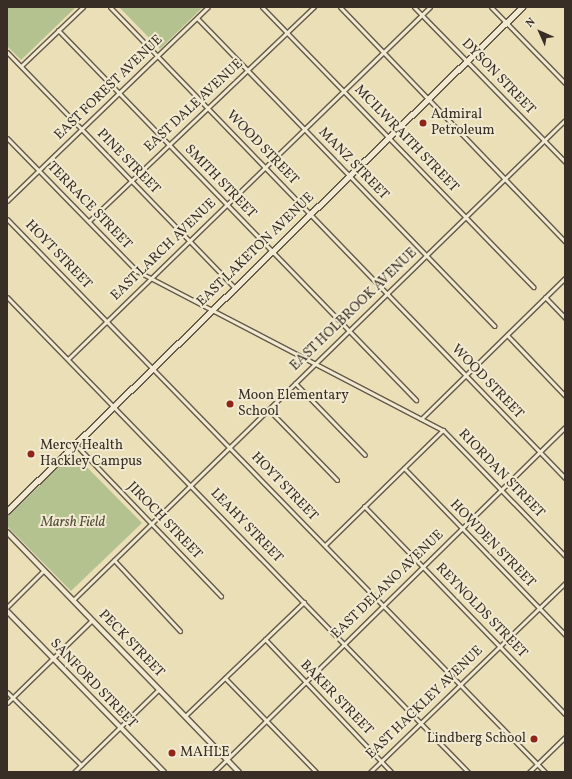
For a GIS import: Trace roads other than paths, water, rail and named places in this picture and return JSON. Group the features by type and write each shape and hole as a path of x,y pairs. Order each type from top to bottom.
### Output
{"main road":[{"name":"EAST LAKETON AVENUE","path":"7,511 210,310 522,7"}],"street":[{"path":"21,66 83,7"},
{"name":"WOOD STREET","path":"110,7 565,478"},
{"name":"EAST FOREST AVENUE","path":"7,201 208,7"},
{"name":"MCILWRAITH STREET","path":"262,7 533,287"},
{"name":"EAST DALE AVENUE","path":"89,220 314,7"},
{"path":"340,7 565,242"},
{"name":"DYSON STREET","path":"414,7 565,162"},
{"name":"EAST LARCH AVENUE","path":"68,359 430,7"},
{"path":"491,7 565,83"},
{"name":"MANZ STREET","path":"197,18 494,326"},
{"name":"SMITH STREET","path":"58,30 416,400"},
{"name":"PINE STREET","path":"7,53 234,287"},
{"name":"EAST HOLBROOK AVENUE","path":"74,600 151,523 565,120"},
{"name":"TERRACE STREET","path":"7,138 89,220 137,271 415,416"},
{"name":"HOYT STREET","path":"7,218 544,772"},
{"path":"7,227 11,223"},
{"path":"421,419 565,278"},
{"name":"LEAHY STREET","path":"7,297 468,772"},
{"path":"545,297 565,318"},
{"path":"507,336 565,396"},
{"path":"295,383 365,455"},
{"path":"268,409 337,480"},
{"name":"RIORDAN STREET","path":"415,416 443,430 565,556"},
{"name":"EAST DELANO AVENUE","path":"214,772 565,427"},
{"path":"325,545 443,430"},
{"name":"JIROCH STREET","path":"75,444 221,596"},
{"name":"HOWDEN STREET","path":"404,468 565,635"},
{"name":"REYNOLDS STREET","path":"364,506 565,714"},
{"name":"PECK STREET","path":"7,532 239,772"},
{"path":"114,560 180,631"},
{"path":"7,607 44,570"},
{"name":"EAST HACKLEY AVENUE","path":"370,772 565,583"},
{"path":"185,716 304,602"},
{"name":"SANFORD STREET","path":"7,611 164,772"},
{"path":"7,703 92,620"},
{"name":"BAKER STREET","path":"265,639 391,772"},
{"path":"225,678 316,772"},
{"path":"74,772 159,689"},
{"path":"7,692 81,766"},
{"path":"529,772 565,737"}],"place":[{"name":"Admiral Petroleum","path":"423,123"},
{"name":"Moon Elementary School","path":"230,404"},
{"name":"Mercy Health Hackley Campus","path":"31,454"},
{"name":"Lindberg School","path":"534,739"},
{"name":"MAHLE","path":"172,753"}],"park label":[{"name":"Marsh Field","path":"73,523"}]}
